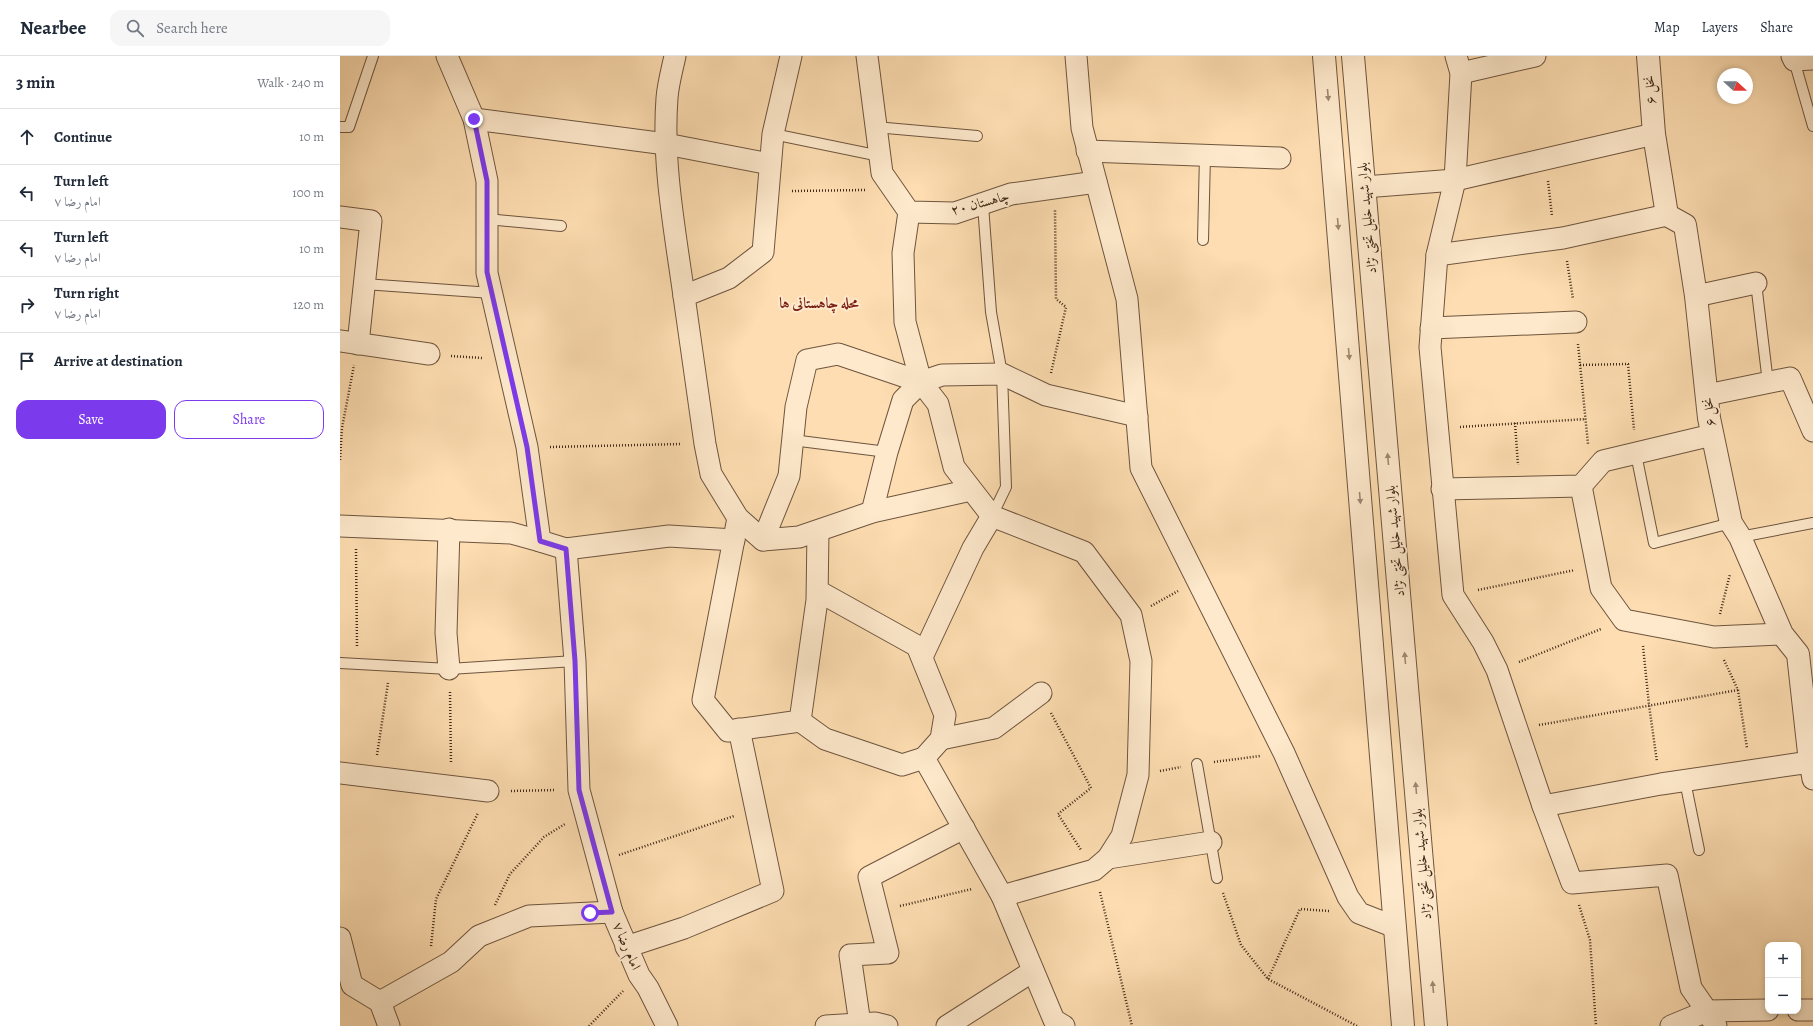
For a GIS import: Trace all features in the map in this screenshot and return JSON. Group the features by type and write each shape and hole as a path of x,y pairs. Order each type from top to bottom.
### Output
{"street":[{"path":"447,56 474,119 487,181 487,272 527,447 540,541"},
{"path":"675,56 667,97 666,144 669,188 705,444 711,474 738,518 764,540 799,537 872,512 971,490"},
{"path":"867,56 882,173 909,212 904,253 905,322 921,382 938,404 954,467 992,516 1084,552 1131,615 1141,661 1138,775 1122,836 1108,858 1094,870 998,890"},
{"path":"1076,56 1082,128 1127,300 1141,468 1284,754 1348,897 1359,913 1395,927"},
{"name":"بلوار شهید خلیل تختی نژاد","path":"1324,56 1403,1026"},
{"name":"بلوار شهید خلیل تختی نژاد","path":"1354,56 1436,1026"},
{"path":"1534,56 1459,65 1455,180 1437,255 1430,347 1453,595 1483,642 1497,670 1543,806 1572,883 1667,875 1691,988 1711,1019"},
{"name":"نخل ۶","path":"1648,56 1654,134 1667,215 1685,225 1696,296 1712,434 1736,530 1782,634 1798,654 1811,771"},
{"path":"684,296 729,278 764,252 773,134 788,57"},
{"path":"474,119 666,144 770,164"},
{"path":"1364,187 1455,180 1654,134"},
{"path":"1088,151 1280,158"},
{"name":"چاهستان ۲۰","path":"909,212 955,213 983,205 1011,194 1096,182"},
{"path":"1437,255 1559,239 1667,215"},
{"path":"340,217 371,221 364,284 349,343 429,354"},
{"path":"1696,296 1756,283"},
{"path":"1432,328 1576,322"},
{"path":"764,540 789,476 796,407 807,360 838,354 921,382"},
{"path":"872,512 887,452 903,400 921,382 942,375 1002,374 1046,395 1137,416"},
{"path":"1707,395 1790,378 1813,431"},
{"path":"1442,489 1519,487 1586,480 1603,461 1712,434"},
{"path":"1586,480 1601,588 1633,622 1714,637 1782,634"},
{"path":"922,657 973,548 992,516"},
{"path":"738,518 703,700 728,731 800,721 825,740 902,765 924,758 941,739 945,715 917,646 818,592"},
{"path":"348,526 449,529 511,533 566,549 669,536 734,540"},
{"path":"449,529 446,632 449,669"},
{"path":"800,721 818,592 818,531"},
{"name":"امام رضا ۷","path":"566,549 575,661 579,790 612,912 639,975 648,988 667,1026"},
{"path":"941,739 994,728 1041,693"},
{"path":"626,947 684,928 773,891 739,729"},
{"path":"924,758 998,890 1054,1020 1064,1026"},
{"path":"1543,806 1661,784 1811,771"},
{"path":"340,773 488,791"},
{"path":"860,1024 850,955 888,953 876,911 869,877 964,828"},
{"path":"1108,858 1211,842"},
{"path":"380,1002 450,962 479,936 529,916 612,912"},
{"path":"340,938 352,985 380,1002 389,1026"},
{"path":"947,1026 1033,971"},
{"path":"1671,1026 1765,1010"},
{"path":"1801,1010 1813,1010"},
{"path":"826,1026 875,1023 887,1026"}],"lane":[{"path":"340,127 349,127 373,56"},
{"path":"1800,58 1813,126"},
{"path":"875,126 977,136"},
{"path":"773,134 880,156"},
{"path":"1203,240 1205,155"},
{"path":"983,205 991,312 1002,374 1006,487 992,516"},
{"path":"487,219 561,226"},
{"path":"1756,283 1768,382"},
{"path":"364,284 492,293"},
{"path":"792,440 887,452"},
{"path":"1636,454 1654,543 1736,530 1813,523"},
{"path":"340,663 449,669 575,661"},
{"path":"1197,764 1217,878"},
{"path":"1685,781 1700,850"}],"path":[{"path":"1545,159 1576,322 1586,419 1586,480"},
{"path":"1046,395 1066,307 1056,299 1055,188"},
{"path":"769,192 893,189"},
{"path":"340,460 349,343"},
{"path":"429,354 507,360"},
{"path":"1580,365 1628,364 1636,454"},
{"path":"1438,428 1586,419"},
{"path":"1515,423 1519,487"},
{"path":"527,447 705,444"},
{"path":"348,526 357,664"},
{"path":"1453,595 1597,566"},
{"path":"1131,615 1159,602 1197,579"},
{"path":"1497,670 1633,622 1649,706 1661,784"},
{"path":"373,778 390,666"},
{"path":"449,669 452,787"},
{"path":"1516,728 1738,690"},
{"path":"428,975 436,899 488,791 579,790"},
{"path":"598,862 756,809"},
{"path":"479,936 510,874 544,837 584,811"},
{"path":"1217,878 1241,945 1268,979 1357,1026"},
{"path":"1572,883 1590,940 1596,1026"},
{"path":"876,911 998,890"},
{"path":"1268,979 1300,909 1359,913"},
{"path":"589,1026 639,975"}],"district":[{"name":"محله چاهستانی ها","path":"819,303"}],"route":[{"path":"474,119 487,181 487,272 527,447 540,541 566,549 575,661 579,790 612,912 590,913"}]}
